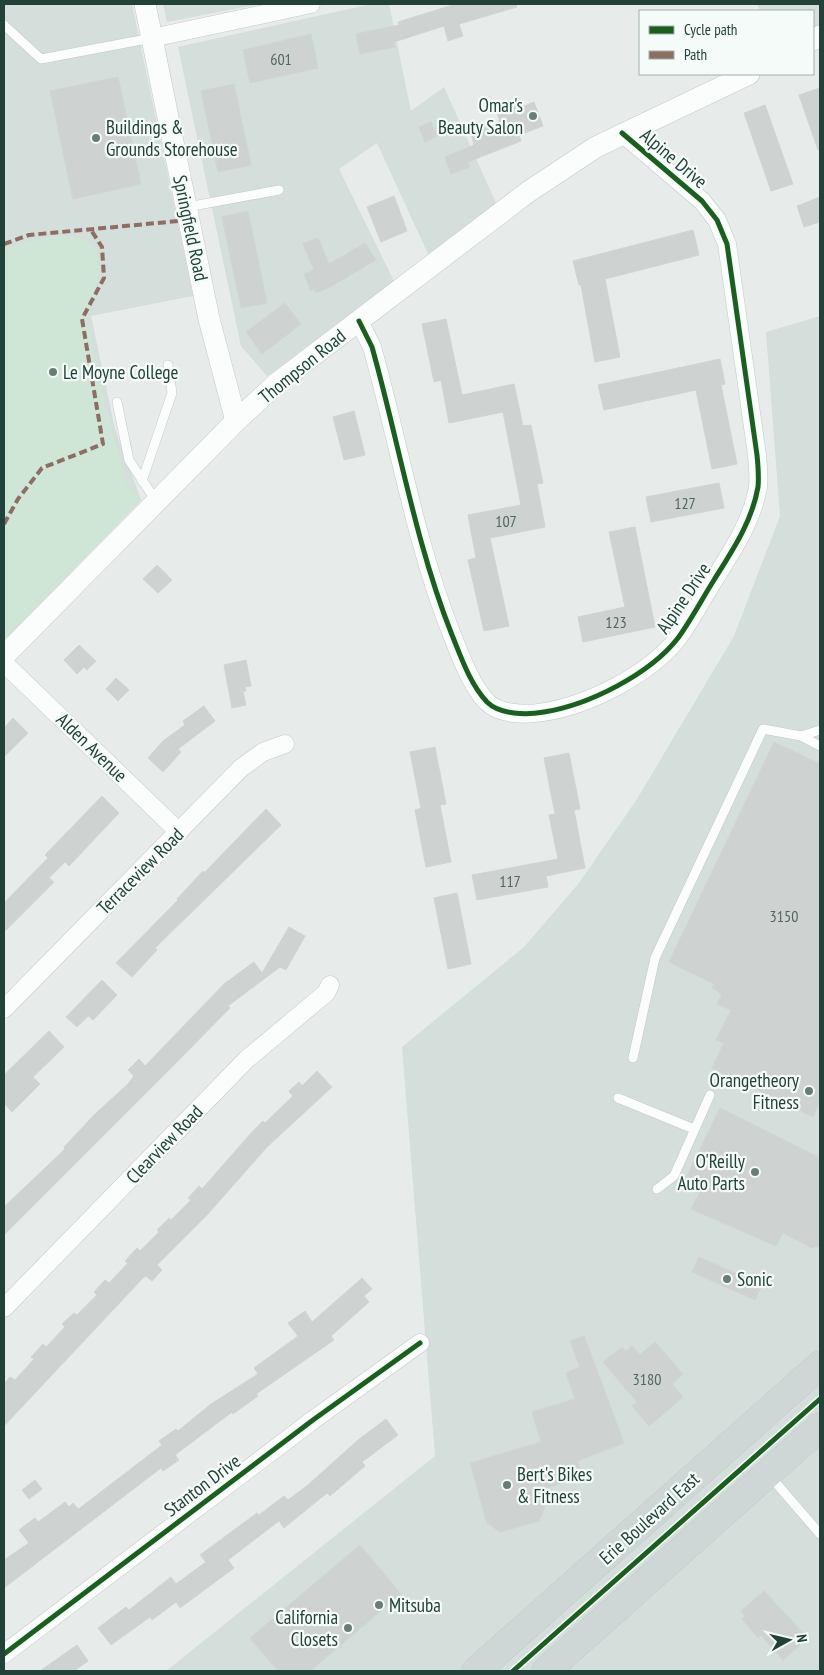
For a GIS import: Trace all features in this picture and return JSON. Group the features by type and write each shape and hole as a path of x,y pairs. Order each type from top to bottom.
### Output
{"main road":[{"name":"Erie Boulevard East","path":"476,1671 820,1365"},
{"path":"546,1671 820,1427"}],"street":[{"name":"Springfield Road","path":"144,4 209,319 236,421"},
{"path":"152,38 311,4"},
{"name":"Thompson Road","path":"4,656 236,421 277,383 528,192 596,147 747,75"},
{"name":"Alpine Drive","path":"359,321 372,347 427,566 463,663 486,701 502,710 533,714 558,710 602,693 633,676 660,656 678,638 738,542 747,522 758,486 758,455 727,244 717,220 702,201 622,133"},
{"name":"Alden Avenue","path":"4,663 179,832"},
{"name":"Terraceview Road","path":"4,1010 241,768 263,752 285,744"},
{"name":"Clearview Road","path":"4,1308 247,1059 326,993 330,985"},
{"name":"Stanton Drive","path":"4,1654 305,1426 420,1343"}],"lane":[{"path":"4,25 41,59 152,38"},
{"path":"186,208 279,190"},
{"path":"142,481 172,393 168,365"},
{"path":"117,402 129,460 156,501"},
{"path":"634,1058 656,958 763,729 801,736 820,746"},
{"path":"801,736 820,730"},
{"path":"657,1188 674,1176 710,1095"},
{"path":"618,1098 694,1129"},
{"path":"768,1474 820,1534"}],"shaded area":[{"name":"Le Moyne College","path":"4,4 132,4 193,296 91,316 115,429 141,500 4,641"},
{"path":"163,4 260,4 167,22"},
{"path":"371,4 389,4 411,111 444,87 496,203 428,254 377,143 339,169 394,281 267,376 241,346 178,47"},
{"path":"757,4 820,4 820,39 814,39 814,10 760,10"},
{"path":"820,316 820,1671 166,1671 435,1456 402,1047 524,947 579,883 637,799 734,636 780,516 766,332"}],"green space":[{"path":"67,235 86,240 98,252 100,271 87,318 99,379 126,484 141,500 4,641 4,248 42,238"}],"building":[{"path":"456,4 516,4 517,7 459,24 463,36 448,41 444,26 394,42 395,47 360,54 356,34 399,25 398,22"},
{"path":"311,34 318,68 250,83 243,50"},
{"name":"Buildings & Grounds Storehouse","path":"118,77 141,184 73,199 50,91"},
{"path":"234,84 251,165 218,172 201,91"},
{"path":"820,88 820,150 818,150 799,95"},
{"path":"534,102 543,126 519,135 521,141 468,162 470,167 451,174 445,157 474,145 471,133 500,121 497,113 521,104 522,107"},
{"path":"765,105 793,184 771,191 744,113"},
{"path":"431,122 437,136 425,142 419,127"},
{"path":"394,196 407,231 381,242 367,207"},
{"path":"820,197 820,222 804,227 797,206"},
{"path":"248,211 267,303 241,308 222,217"},
{"path":"693,230 699,255 605,279 620,357 595,362 581,285 579,285 573,261"},
{"path":"318,238 329,264 365,243 376,260 316,293 314,289 311,291 304,274 314,270 303,244"},
{"path":"285,303 301,324 262,354 246,332"},
{"path":"446,319 462,395 514,384 523,426 531,425 543,483 537,484 545,527 490,538 509,626 484,631 468,560 476,558 468,515 521,505 503,412 449,423 441,380 434,382 422,324"},
{"path":"720,359 725,384 721,385 737,464 712,469 696,390 604,410 598,385"},
{"path":"354,411 365,455 344,460 333,417"},
{"path":"719,483 724,508 651,522 646,497"},
{"path":"635,527 655,627 583,642 578,617 625,607 609,532"},
{"path":"157,565 172,580 158,593 143,579"},
{"path":"79,645 96,661 87,670 84,667 77,674 64,660"},
{"path":"246,660 251,686 245,687 246,691 243,691 246,705 232,708 224,665"},
{"path":"116,678 129,690 118,701 106,689"},
{"path":"204,706 215,721 178,749 181,752 163,772 148,758 163,741 185,725 183,721"},
{"path":"13,718 28,733 4,757 4,728"},
{"path":"774,742 820,764 820,1101 813,1117 712,1068 724,1043 716,1040 731,1010 717,1004 722,994 712,988 714,984 669,962"},
{"path":"435,747 446,804 440,805 451,862 426,867 415,810 421,808 410,752"},
{"path":"569,753 580,809 574,810 585,868 546,876 548,887 477,900 472,875 558,859 549,815 555,814 544,758"},
{"path":"102,796 119,813 69,866 65,862 49,878 54,882 4,932 4,903 48,858 45,855"},
{"path":"266,809 281,825 155,948 157,950 132,977 116,963 178,900 203,871 204,873"},
{"path":"457,893 471,964 448,969 434,898"},
{"path":"289,927 305,936 286,970 280,967 228,1006 230,1008 4,1235 4,1207 65,1149 64,1147 95,1114 128,1084 134,1076 128,1070 139,1059 145,1066 224,984 254,962 262,973"},
{"path":"102,980 117,995 93,1020 88,1016 77,1027 66,1017"},
{"path":"49,1031 64,1047 33,1077 40,1084 12,1112 4,1103 4,1075"},
{"path":"317,1071 332,1087 267,1147 207,1215 157,1265 162,1270 152,1281 146,1276 143,1278 4,1426 4,1384 10,1377 15,1380 34,1359 31,1357 43,1344 46,1347 65,1327 62,1324 74,1313 77,1315 97,1295 94,1292 105,1280 109,1283 128,1263 125,1261 137,1248 140,1251 159,1232 157,1230 169,1218 171,1220 191,1200 188,1198 199,1186 202,1189 252,1132 263,1121 265,1123 293,1096 289,1091 299,1082 302,1086"},
{"name":"O'Reilly Auto Parts","path":"720,1108 820,1158 820,1245 812,1248 783,1233 776,1246 691,1209 699,1194 682,1186"},
{"name":"Sonic","path":"699,1257 762,1285 755,1300 692,1272"},
{"path":"362,1278 372,1289 364,1296 369,1302 331,1336 334,1340 256,1394 258,1396 233,1414 232,1412 175,1455 179,1460 163,1471 161,1468 4,1588 4,1560 29,1543 19,1530 35,1518 38,1522 65,1502 69,1507 73,1503 78,1509 80,1508 162,1445 159,1441 176,1429 178,1431 211,1404 258,1374 254,1368 298,1336 288,1323 305,1311 312,1322"},
{"path":"584,1336 624,1443 577,1461 584,1477 540,1490 545,1507 539,1521 500,1532 487,1523 470,1463 541,1442 532,1412 575,1399 566,1373 580,1367 570,1341"},
{"path":"655,1342 683,1374 672,1384 683,1397 649,1426 632,1406 637,1402 603,1362 622,1347 626,1351 632,1346 640,1355"},
{"path":"386,1419 398,1435 362,1462 365,1466 330,1496 327,1493 284,1528 279,1521 228,1560 234,1568 180,1608 176,1602 152,1620 150,1617 111,1645 98,1628 126,1607 129,1610 171,1577 176,1584 206,1562 200,1555 257,1513 259,1515 284,1496 288,1500 308,1485 358,1440"},
{"path":"35,1480 42,1489 29,1499 22,1490"},
{"path":"360,1545 401,1594 310,1671 278,1671 250,1638"},
{"path":"764,1591 808,1638 783,1660 761,1635 758,1638 742,1619 745,1616 741,1611"},
{"path":"77,1645 88,1661 74,1671 40,1671"}],"marked path":[{"path":"4,244 29,235 189,220"},
{"path":"4,524 18,499 42,468 103,444 82,319 104,278 102,247 91,230"}],"cycle path":[{"path":"359,321 372,347 418,528 439,600 466,670 481,695 492,706 506,712 537,713 580,703 599,695 652,664 678,638 734,547 746,524 755,500 758,487 758,471 727,244 717,220 702,201 622,133"},
{"path":"4,1654 313,1420 420,1343"},
{"path":"513,1671 820,1399"}],"place":[{"name":"Omar's Beauty Salon","path":"533,116"},
{"name":"Buildings & Grounds Storehouse","path":"96,138"},
{"name":"Le Moyne College","path":"53,372"},
{"name":"Orangetheory Fitness","path":"809,1091"},
{"name":"O'Reilly Auto Parts","path":"755,1172"},
{"name":"Sonic","path":"727,1279"},
{"name":"Bert's Bikes & Fitness","path":"507,1485"},
{"name":"Mitsuba","path":"379,1605"},
{"name":"California Closets","path":"348,1628"}]}
